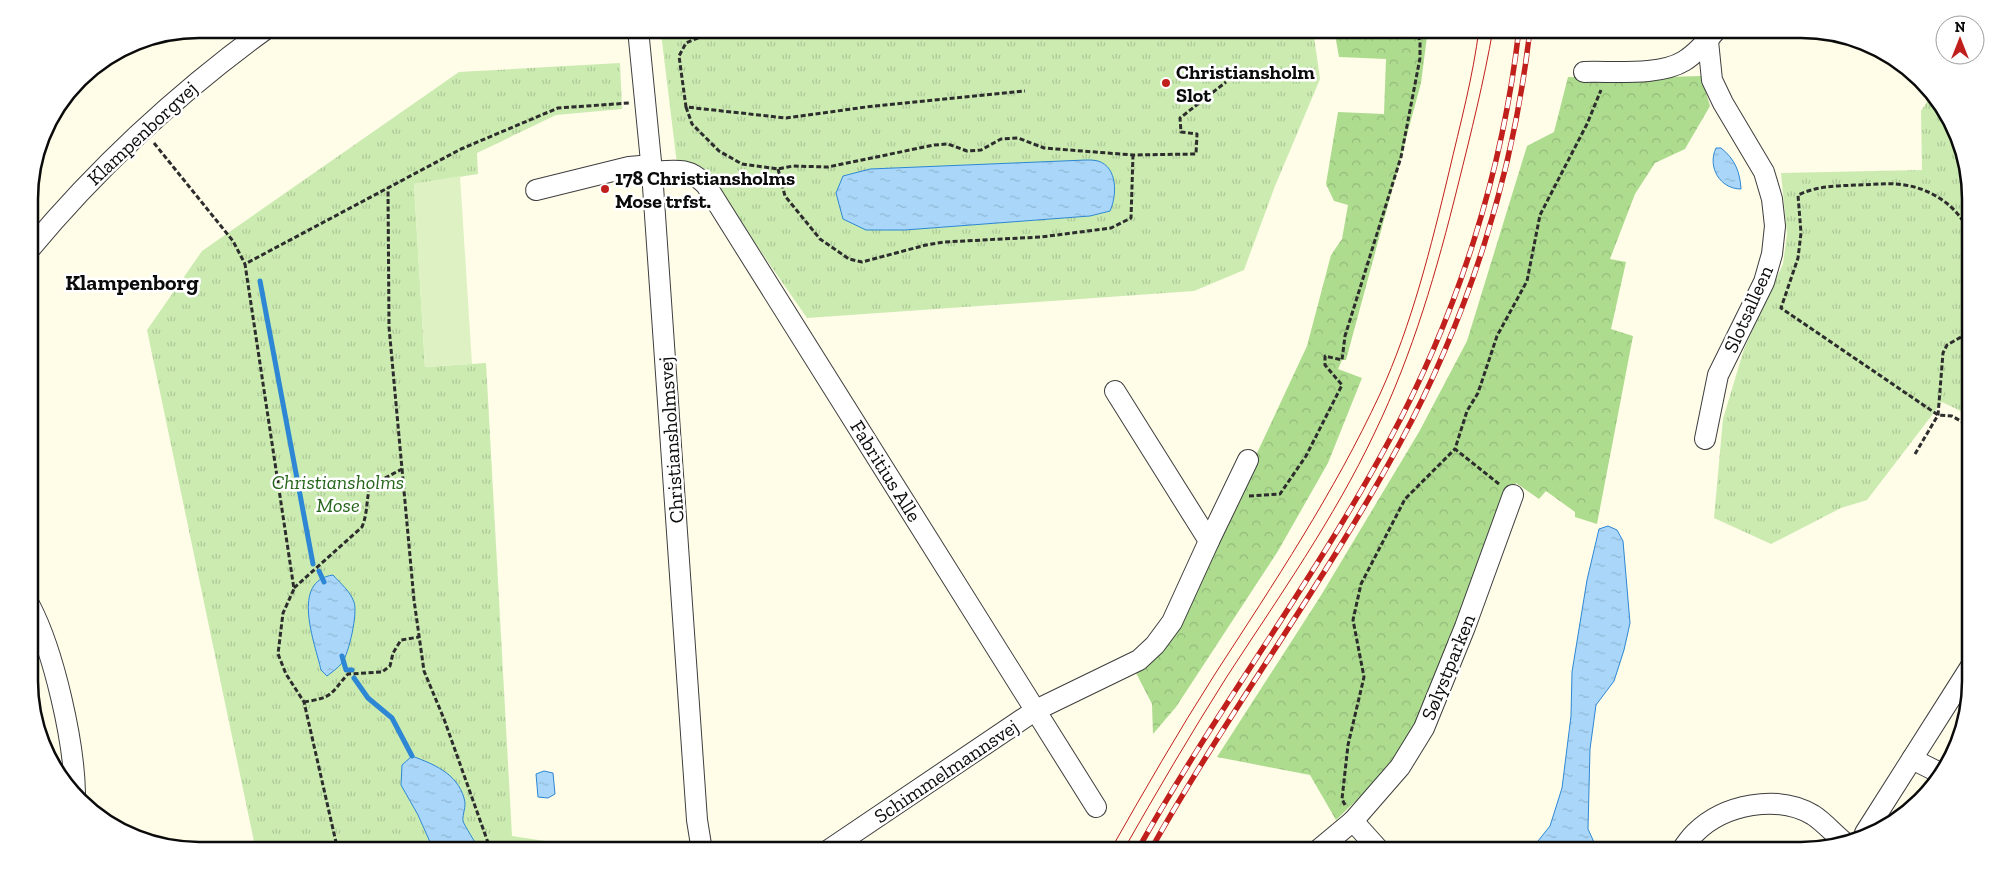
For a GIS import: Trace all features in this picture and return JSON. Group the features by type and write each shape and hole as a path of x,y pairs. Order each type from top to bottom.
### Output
{"street":[{"name":"Klampenborgvej","path":"38,240 113,157 220,63 254,38"},
{"name":"Christiansholmsvej","path":"639,38 652,168 697,820 701,842"},
{"name":"Slotsalleen","path":"1584,72 1658,70 1684,62 1710,38"},
{"name":"Slotsalleen","path":"1705,439 1718,375 1764,282 1772,254 1775,226 1772,199 1764,172 1723,103 1712,80 1713,38"},
{"name":"Fabritius Alle","path":"536,190 629,167 676,170 696,174 706,185 1096,806"},
{"path":"1115,391 1209,541"},
{"name":"Schimmelmannsvej","path":"843,842 1036,710 1139,660 1155,645 1172,622 1228,498 1248,460"},
{"name":"Sølystparken","path":"1328,842 1353,821 1400,767 1424,728 1465,627 1513,495"},
{"path":"38,627 51,661 67,727 74,783"},
{"path":"1868,828 1962,680"},
{"path":"1912,759 1935,771"},
{"path":"1688,842 1696,832 1716,818 1738,808 1762,804 1788,805 1813,815 1839,838"},
{"path":"1353,821 1372,842"}],"path":[{"path":"698,38 686,43 679,56 686,107 692,124 719,151 742,164 778,168 793,166 828,167 934,145 948,144 967,151 982,150 1001,139 1018,138 1044,148 1133,155 1196,154 1197,134 1181,132 1180,118 1226,82"},
{"path":"1228,498 1280,494 1306,456 1342,385 1325,365 1325,356 1342,360 1345,336 1401,157 1420,58 1419,38"},
{"path":"1353,821 1342,799 1348,745 1361,698 1364,677 1353,620 1361,584 1405,499 1456,449 1467,411 1478,393 1497,336 1527,281 1540,215 1587,124 1608,71"},
{"path":"686,107 786,118 866,107 1024,91"},
{"path":"245,264 461,149 558,108 645,102"},
{"path":"144,129 233,241 245,264 294,589"},
{"path":"778,168 785,196 820,240 849,259 862,262 944,242 1040,237 1111,228 1131,218 1133,155"},
{"path":"1962,219 1943,200 1921,190 1897,184 1812,188 1798,195 1801,234 1798,258 1781,308 1938,415 1952,416 1962,422"},
{"path":"388,188 389,327 419,637 424,671 444,719 489,842"},
{"path":"1915,454 1938,415 1943,354 1947,345 1962,337"},
{"path":"1456,449 1513,495"},
{"path":"336,842 304,702 286,674 278,654 283,612 294,589 362,527 368,513 370,486 402,469"},
{"path":"304,702 324,699 330,696 348,674 382,672 390,666 392,653 401,640 419,637"}],"green space":[{"path":"662,38 1314,38 1320,79 1275,186 1244,270 1194,291 807,318 705,171 677,164"},
{"path":"1336,38 1427,38 1421,83 1346,360 1342,360 1338,369 1362,378 1328,463 1278,551 1176,707 1153,734 1152,704 1134,669 1215,543 1307,346 1331,255 1342,239 1348,205 1334,201 1326,184 1338,112 1384,114 1386,59 1339,57"},
{"name":"Christiansholms Mose","path":"620,63 622,109 556,115 477,153 478,174 414,184 425,367 486,363 512,836 552,842 254,842 147,330 202,251 459,72"},
{"path":"1701,76 1710,106 1685,149 1655,163 1635,194 1610,259 1626,262 1611,329 1633,336 1597,524 1575,517 1575,512 1546,491 1539,499 1516,483 1419,726 1393,765 1336,820 1310,775 1217,757 1320,597 1419,432 1467,341 1527,146 1554,132 1568,77"},
{"path":"1927,98 1941,118 1950,137 1961,177 1962,412 1942,402 1867,500 1841,508 1771,544 1714,518 1723,419 1744,349 1783,264 1787,234 1781,173 1922,170 1921,111 1927,102"},
{"path":"460,176 472,364 425,367 414,184"}],"water":[{"path":"1716,148 1721,148 1733,161 1738,171 1741,189 1727,185 1717,176 1713,162"},
{"path":"1098,161 1105,164 1109,169 1115,190 1110,211 1090,216 905,230 866,230 843,219 836,193 843,176 870,169"},
{"path":"1608,526 1617,530 1623,541 1630,623 1614,681 1596,705 1590,749 1588,829 1594,842 1537,842 1550,826 1562,788 1571,716 1572,672 1587,580 1599,529"},
{"path":"333,575 352,598 355,615 345,658 327,676 321,670 314,645 309,615 309,601 312,589 320,580"},
{"path":"412,756 436,766 456,782 461,789 465,801 463,821 475,842 430,842 418,815 401,785 402,765"},
{"path":"544,771 553,773 555,794 548,798 538,797 536,774"}],"waterway":[{"path":"260,281 313,564"},
{"path":"319,571 324,582"},
{"path":"342,656 346,670 352,670"},
{"path":"354,678 368,698 392,718 412,756"}],"tram line":[{"path":"1115,842 1188,718 1323,502 1380,394 1402,340 1428,257 1466,101 1478,38"},
{"path":"1128,842 1226,678 1324,527 1359,464 1389,402 1423,311 1442,248 1477,107 1491,38"}],"railway":[{"path":"1142,842 1199,747 1361,492 1390,439 1437,342 1474,240 1489,188 1502,135 1518,38"},
{"path":"1155,842 1211,748 1340,547 1400,443 1425,394 1447,345 1485,242 1513,136 1529,38"}],"place":[{"name":"Christiansholm Slot","path":"1166,83"},
{"name":"178 Christiansholms Mose trfst.","path":"605,189"}],"district":[{"name":"Klampenborg","path":"132,282"}]}
